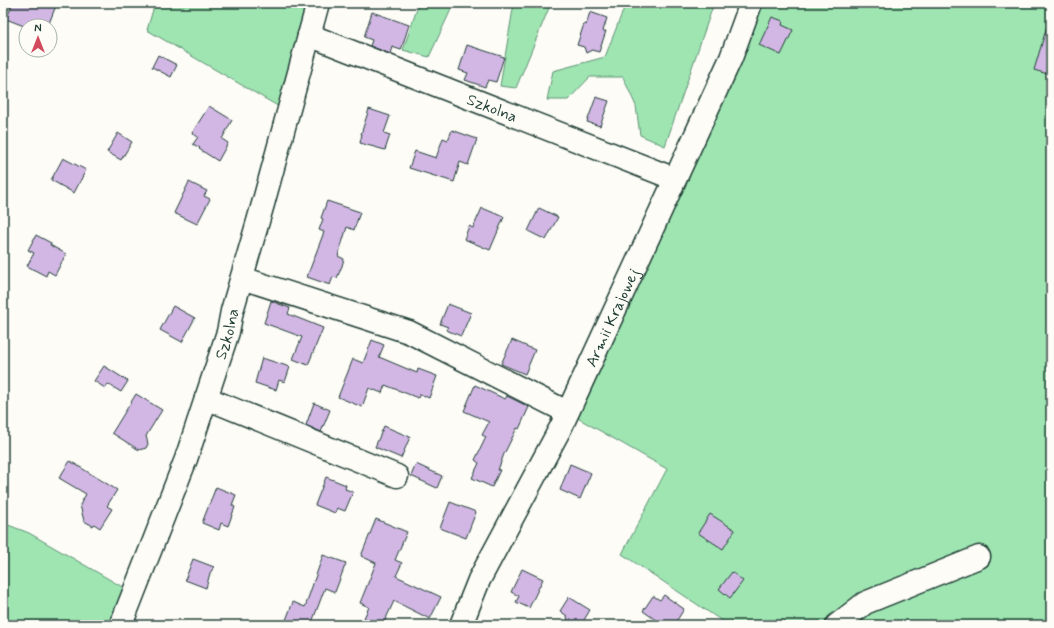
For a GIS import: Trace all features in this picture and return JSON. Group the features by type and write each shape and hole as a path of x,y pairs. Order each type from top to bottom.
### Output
{"street":[{"name":"Szkolna","path":"121,625 186,460 228,332 318,3"},
{"name":"Armii Krajowej","path":"461,625 479,580 567,412 731,58 751,3"},
{"name":"Szkolna","path":"309,35 675,179"},
{"path":"242,278 409,332 567,412"},
{"path":"206,398 397,476"},
{"path":"837,625 865,603 979,557"}],"green space":[{"path":"155,3 318,3 288,112 147,30"},
{"path":"419,3 454,3 429,57 403,50"},
{"path":"514,3 551,3 516,88 500,86"},
{"path":"626,3 714,3 665,146 640,135 636,106 623,77 590,77 568,100 547,100 553,71 605,57"},
{"path":"750,3 1051,3 1051,625 728,625 622,554 667,469 567,412"},
{"path":"3,523 29,533 133,593 121,625 3,625"}],"building":[{"path":"13,3 57,3 51,18 18,18 18,24 6,19"},
{"path":"372,12 409,25 401,50 392,47 390,54 370,46 372,40 364,37"},
{"path":"590,12 607,18 603,31 606,31 599,52 592,50 586,53 584,47 577,45"},
{"path":"772,17 783,21 782,25 793,30 781,55 759,45"},
{"path":"1047,26 1051,26 1051,75 1034,70"},
{"path":"467,45 504,57 496,82 488,80 485,87 465,80 468,73 459,70"},
{"path":"158,55 177,65 171,77 152,67"},
{"path":"596,97 609,101 600,126 587,122"},
{"path":"209,106 232,120 222,139 228,143 218,161 193,144 198,137 192,133"},
{"path":"369,109 390,116 384,133 390,135 385,150 360,143 361,134"},
{"path":"452,130 477,139 468,165 460,162 454,182 409,168 415,151 436,158 443,138 448,140"},
{"path":"118,133 132,142 121,160 107,152"},
{"path":"63,158 86,170 74,193 51,180"},
{"path":"189,182 207,191 204,196 210,199 197,224 174,213"},
{"path":"327,201 360,212 354,230 347,227 338,256 344,259 342,266 337,278 333,277 330,285 307,277 324,232 319,230 323,219 321,218"},
{"path":"482,208 504,217 490,250 464,239 469,226 473,228"},
{"path":"539,208 558,217 546,240 528,231"},
{"path":"36,235 51,243 50,245 66,254 55,275 48,271 46,276 27,266 34,253 28,250"},
{"path":"271,301 290,308 288,314 323,328 308,365 293,359 302,337 264,323"},
{"path":"448,304 471,313 461,336 446,330 448,327 440,324"},
{"path":"173,306 195,318 182,342 160,330"},
{"path":"372,340 384,345 379,357 417,373 418,369 437,376 429,398 420,394 418,398 385,385 382,393 369,388 362,407 338,397 353,359 363,363"},
{"path":"512,340 535,350 525,374 501,364"},
{"path":"262,358 290,367 285,382 279,380 276,390 255,383"},
{"path":"104,366 128,381 121,392 108,384 105,388 94,381"},
{"path":"475,385 505,399 507,396 529,407 519,429 517,428 504,454 498,470 500,470 492,487 472,478 479,463 475,460 486,437 482,435 489,422 464,411"},
{"path":"136,394 162,410 146,436 148,444 146,448 139,450 112,433"},
{"path":"314,403 330,410 321,432 306,425"},
{"path":"384,426 410,437 401,458 375,447"},
{"path":"70,461 117,490 107,506 112,509 100,528 94,524 93,526 84,521 80,505 86,494 59,478"},
{"path":"416,464 442,476 437,488 411,476"},
{"path":"570,464 591,473 580,499 560,490"},
{"path":"326,477 346,485 345,489 353,492 345,511 337,508 335,513 315,505"},
{"path":"216,487 236,495 232,505 235,507 228,526 221,523 219,530 202,523"},
{"path":"450,502 476,512 466,538 440,528"},
{"path":"710,514 735,530 723,549 698,533"},
{"path":"376,519 407,532 395,560 402,563 396,576 441,597 430,619 394,601 383,625 364,618 369,607 360,603 376,563 361,556"},
{"path":"323,555 346,563 335,592 325,588 311,625 284,625 293,602 305,607"},
{"path":"193,559 214,567 210,573 206,588 185,580"},
{"path":"522,569 543,579 529,608 516,602 519,596 511,592"},
{"path":"732,572 743,581 730,598 719,589"},
{"path":"664,595 684,609 674,625 663,625 643,611 653,596 660,600"},
{"path":"569,597 590,610 581,625 575,621 568,621 567,616 560,611"}]}
